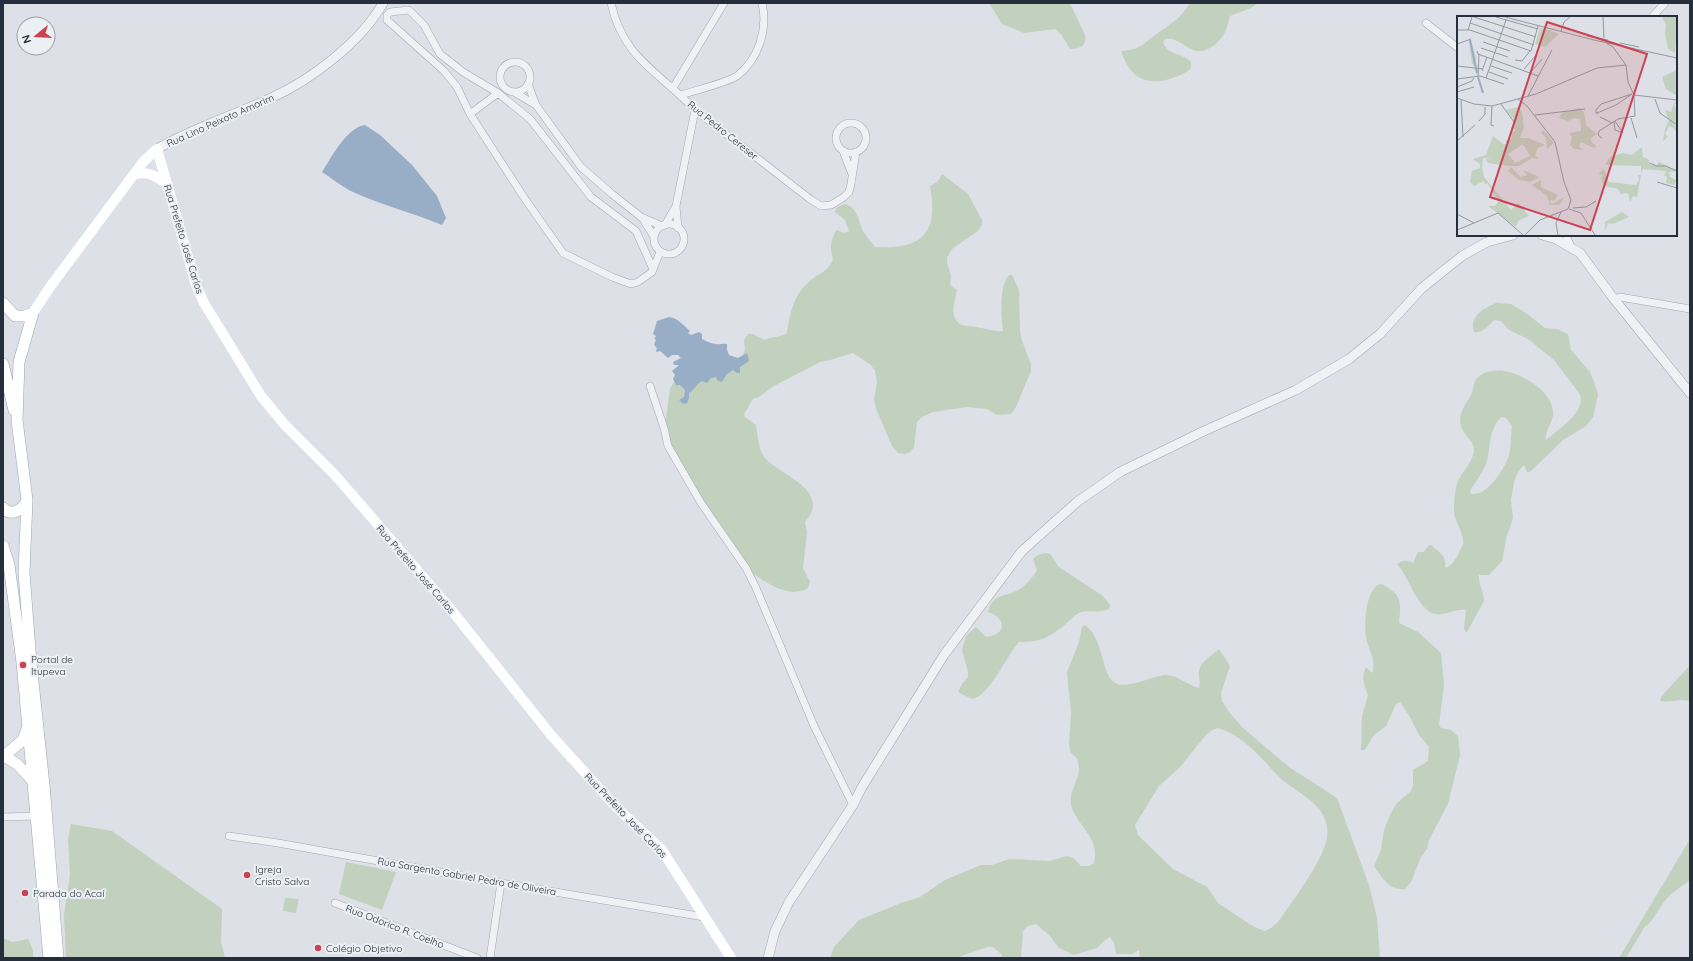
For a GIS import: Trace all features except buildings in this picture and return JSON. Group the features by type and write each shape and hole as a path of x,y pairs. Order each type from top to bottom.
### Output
{"main road":[{"name":"Rua Lino Peixoto Amorim","path":"33,313 50,287 143,162 157,150"},
{"name":"Rua Prefeito José Carlos","path":"157,150 196,285 240,364 261,396 285,425 335,475 449,607 551,735 615,806 662,850 731,958"},
{"path":"134,174 147,173 160,179 168,186"},
{"path":"3,303 16,316 25,316 33,313"},
{"path":"33,313 19,362 17,420 27,500 24,573 31,663 44,785 58,958"},
{"path":"3,364 9,393 17,420"},
{"path":"3,508 12,513 18,511 23,508 27,500"},
{"path":"3,546 9,565 18,627 49,958"},
{"path":"27,727 23,740 14,750 4,756 17,764 33,781"}],"street":[{"name":"Rua Lino Peixoto Amorim","path":"157,150 178,137 271,98 292,87 340,53 358,36 383,3"},
{"name":"Rua Pedro Cereser","path":"611,3 614,18 628,46 642,62 681,95 695,110 821,206 831,205 849,192 856,152"},
{"path":"673,88 724,3"},
{"path":"681,95 736,76 747,64 759,46 763,34 764,21 762,3"},
{"path":"1653,16 1665,3"},
{"path":"653,269 636,231 591,197 530,119 498,92 463,72 440,54 424,25 409,10 390,12 387,15 387,20 444,71 457,87 470,114 525,199 563,253 600,272 631,284 646,278 653,269 660,252"},
{"path":"1426,24 1457,47"},
{"path":"536,105 526,98 507,90 500,81 501,70 509,63 520,64 525,67 529,78 528,84 536,105 581,167 641,217 663,225 670,224 678,228 684,236 684,241 680,250 671,254 660,252 655,245 655,232 663,225 676,206"},
{"path":"513,92 519,91 528,84"},
{"path":"470,114 498,92"},
{"path":"678,228 676,206 695,110"},
{"path":"843,151 850,153 856,152 863,148 866,136 860,125 853,122 845,124 837,133 836,141 849,162 852,176"},
{"path":"641,217 654,237"},
{"path":"768,958 774,931 789,902 853,805 862,787 944,655 1022,551 1077,502 1120,472 1204,431 1296,390 1349,359 1380,334 1422,288 1462,256 1487,242 1509,236"},
{"path":"1546,236 1556,239 1580,253 1614,299 1690,393"},
{"path":"1566,236 1572,247"},
{"path":"1614,299 1620,297 1690,309"},
{"path":"650,386 664,428 668,446 701,504 746,568 756,588 814,726 853,805"},
{"path":"3,816 36,816"},
{"name":"Rua Sargento Gabriel Pedro de Oliveira","path":"229,836 278,842 501,883 704,917"},
{"path":"490,958 501,883"},
{"name":"Rua Odorico R. Coelho","path":"335,903 477,958"}],"green space":[{"path":"989,3 1070,3 1085,35 1084,44 1080,47 1070,49 1061,34 1055,29 1024,33 1002,24"},
{"path":"1190,3 1258,3 1251,8 1230,16 1226,30 1222,37 1207,50 1193,50 1173,39 1165,39 1163,43 1169,50 1191,62 1191,68 1179,76 1166,80 1150,81 1137,76 1128,66 1121,51 1138,48 1176,20"},
{"path":"942,174 968,194 982,220 982,225 978,231 953,248 947,257 947,263 951,276 950,285 957,290 954,304 955,319 964,326 1003,331 1001,310 1002,294 1006,280 1009,275 1012,275 1019,290 1020,331 1022,341 1031,364 1031,371 1015,409 1011,414 997,415 987,409 967,407 933,412 922,417 917,422 914,447 910,452 905,454 898,453 892,446 877,411 874,400 877,382 875,371 871,365 853,353 820,362 774,386 759,397 753,399 744,414 745,417 756,425 761,451 765,458 801,484 813,501 812,511 805,522 807,532 803,568 810,582 808,588 802,591 792,592 779,589 751,572 732,541 711,517 664,433 670,389 673,383 678,381 741,361 745,349 744,340 748,334 753,334 764,340 782,336 787,333 791,311 800,291 811,280 828,268 832,262 831,245 835,232 837,230 844,233 849,231 845,220 835,212 837,207 845,204 853,208 863,231 875,247 905,245 924,235 929,227 932,216 930,186 938,181"},
{"path":"1496,303 1511,304 1526,313 1545,328 1557,329 1568,334 1571,350 1590,372 1598,395 1593,417 1586,426 1563,440 1530,472 1527,472 1524,465 1518,472 1514,482 1511,500 1513,518 1506,539 1502,561 1489,575 1479,575 1479,582 1484,601 1466,632 1464,628 1466,610 1458,610 1443,614 1435,614 1429,611 1419,600 1397,564 1405,561 1413,563 1418,552 1424,552 1428,546 1431,545 1444,557 1446,568 1454,561 1463,545 1462,535 1454,513 1455,494 1459,479 1474,454 1474,447 1463,432 1460,419 1462,410 1472,393 1475,381 1483,373 1501,371 1520,376 1536,385 1548,398 1552,406 1553,417 1546,434 1546,440 1571,419 1576,413 1581,400 1579,393 1554,360 1528,339 1509,330 1501,321 1494,320 1482,331 1474,332 1473,326 1475,317","holes":["1501,417 1506,418 1512,426 1510,451 1505,464 1501,472 1490,486 1477,494 1471,494 1470,491 1486,465 1494,428"]},
{"path":"1045,553 1050,554 1059,567 1103,596 1110,605 1109,609 1079,613 1050,636 1034,641 1019,642 993,681 981,694 975,698 971,698 958,692 968,677 962,650 966,636 976,627 986,637 993,636 1001,630 1002,626 999,618 988,612 990,606 996,598 1015,592 1025,585 1037,570 1033,559 1038,555"},
{"path":"1379,584 1387,587 1395,593 1400,605 1399,623 1418,632 1441,653 1444,685 1439,725 1441,728 1451,730 1458,736 1460,755 1448,804 1429,840 1427,849 1421,857 1411,882 1405,889 1390,886 1374,866 1381,850 1384,830 1390,815 1396,804 1411,791 1413,785 1413,770 1428,761 1429,747 1419,735 1400,702 1396,704 1386,726 1373,736 1365,750 1361,750 1362,716 1368,695 1363,678 1366,667 1372,673 1373,668 1372,655 1366,637 1365,624 1371,593"},
{"path":"1085,625 1096,639 1110,678 1114,682 1124,685 1159,676 1170,675 1199,688 1200,668 1207,659 1219,649 1230,666 1221,693 1222,701 1229,712 1243,728 1289,767 1337,798 1369,885 1377,918 1380,958 1140,958 1139,950 1132,954 1116,954 1114,943 1110,937 1097,948 1074,955 1059,948 1050,936 1036,924 1028,926 1023,931 1021,958 1003,958 1001,954 993,947 987,947 956,958 830,958 834,947 859,920 920,897 945,880 981,865 992,865 1009,859 1049,861 1067,856 1073,858 1081,866 1089,866 1094,863 1095,854 1091,838 1077,818 1071,804 1072,791 1077,778 1079,766 1077,758 1071,753 1069,745 1071,712 1067,672 1079,642 1082,627","holes":["1218,728 1227,731 1244,742 1279,777 1313,803 1320,810 1327,825 1327,838 1320,858 1299,893 1278,922 1265,931 1254,927 1218,903 1207,887 1173,869 1138,835 1135,825 1159,786 1180,767 1206,735 1212,730"]},
{"path":"1690,665 1690,701 1660,701 1661,697"},
{"path":"71,824 112,831 222,909 221,942 225,958 66,958 64,915 70,875 68,839"},
{"path":"1690,839 1690,880 1671,894 1664,902 1652,920 1644,928 1626,958 1619,958"},
{"path":"346,862 396,872 382,910 339,894"},
{"path":"285,898 299,899 296,913 283,911"},
{"path":"3,938 13,942 28,939 33,950 33,958 3,958"}],"water":[{"path":"365,125 380,135 412,165 437,196 446,218 442,225 353,192 322,172 346,137 358,127"},
{"path":"669,317 680,322 690,331 688,333 691,335 699,332 702,334 702,339 714,344 727,344 729,355 738,358 747,353 749,361 740,367 740,373 733,370 726,375 722,382 718,381 716,377 711,378 707,383 702,381 700,382 689,393 687,403 683,404 679,400 684,397 685,390 680,385 676,385 673,379 675,375 672,371 679,365 674,365 673,362 681,358 678,355 672,355 668,358 660,351 656,352 657,348 654,345 656,340 654,339 656,336 653,334 657,321"}],"place":[{"name":"Portal de Itupeva","path":"23,665"},
{"name":"Igreja Cristo Salva","path":"247,875"},
{"name":"Parada do Acaí","path":"25,893"},
{"name":"Colégio Objetivo","path":"318,948"}]}
